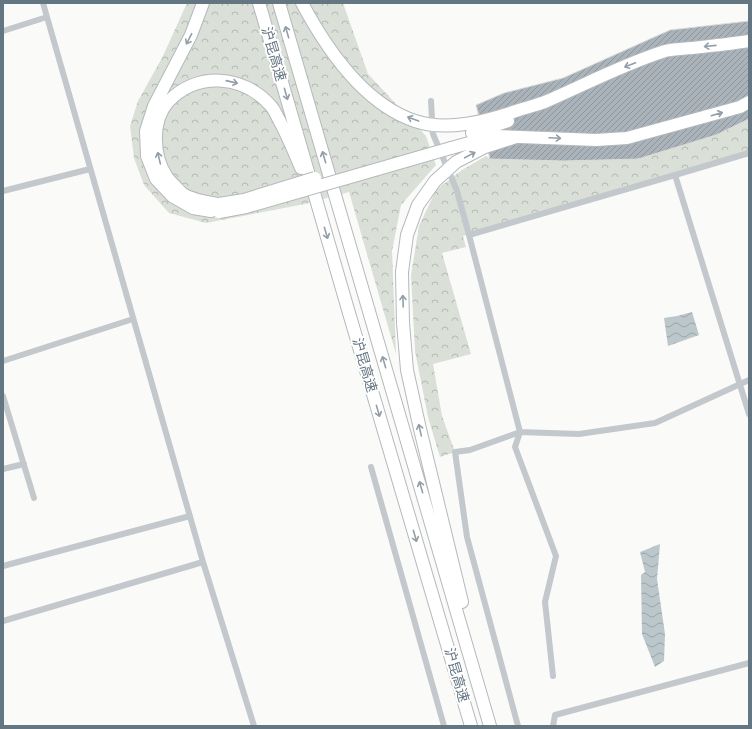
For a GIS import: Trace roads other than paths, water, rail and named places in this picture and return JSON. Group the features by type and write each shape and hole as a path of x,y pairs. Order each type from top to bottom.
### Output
{"highway":[{"path":"203,3 191,35 154,106 146,131 146,156 156,179 172,196 193,208 246,207 451,144 484,130 531,114 546,102"},
{"name":"沪昆高速","path":"260,3 472,726"},
{"name":"沪昆高速","path":"279,3 491,726"},
{"path":"302,3 315,28 346,70 365,90 388,108 415,121 438,125 471,123 497,117 546,102 606,74 666,51 749,42"},
{"path":"219,208 183,194 167,177 160,162 156,144 159,116 168,103 183,90 200,82 222,80 242,84 258,93 271,106 285,132 320,210"},
{"path":"451,144 488,137 596,140 627,138 740,107 749,102"},
{"path":"491,726 478,660 420,429 407,370 403,322 402,272 407,235 418,206 435,181 456,162 485,147 516,137"}],"street":[{"path":"43,3 203,562 254,726"},
{"path":"3,31 47,17"},
{"path":"431,101 432,119"},
{"path":"432,129 446,165"},
{"path":"469,235 749,153"},
{"path":"3,191 90,169"},
{"path":"450,174 457,191 469,235 520,432 515,447 556,556 545,602 554,676"},
{"path":"675,175 749,414"},
{"path":"3,361 133,319"},
{"path":"518,726 467,537 455,452 470,450 520,432 579,434 655,423 749,380"},
{"path":"3,396 34,498"},
{"path":"3,469 24,464"},
{"path":"371,467 444,726"},
{"path":"3,566 190,516"},
{"path":"3,621 203,562"},
{"path":"554,726 555,715 749,663"}],"water":[{"path":"692,312 699,335 668,346 664,318"},
{"path":"660,544 657,579 665,634 664,661 655,667 642,634 641,575 645,572 640,552"}]}
